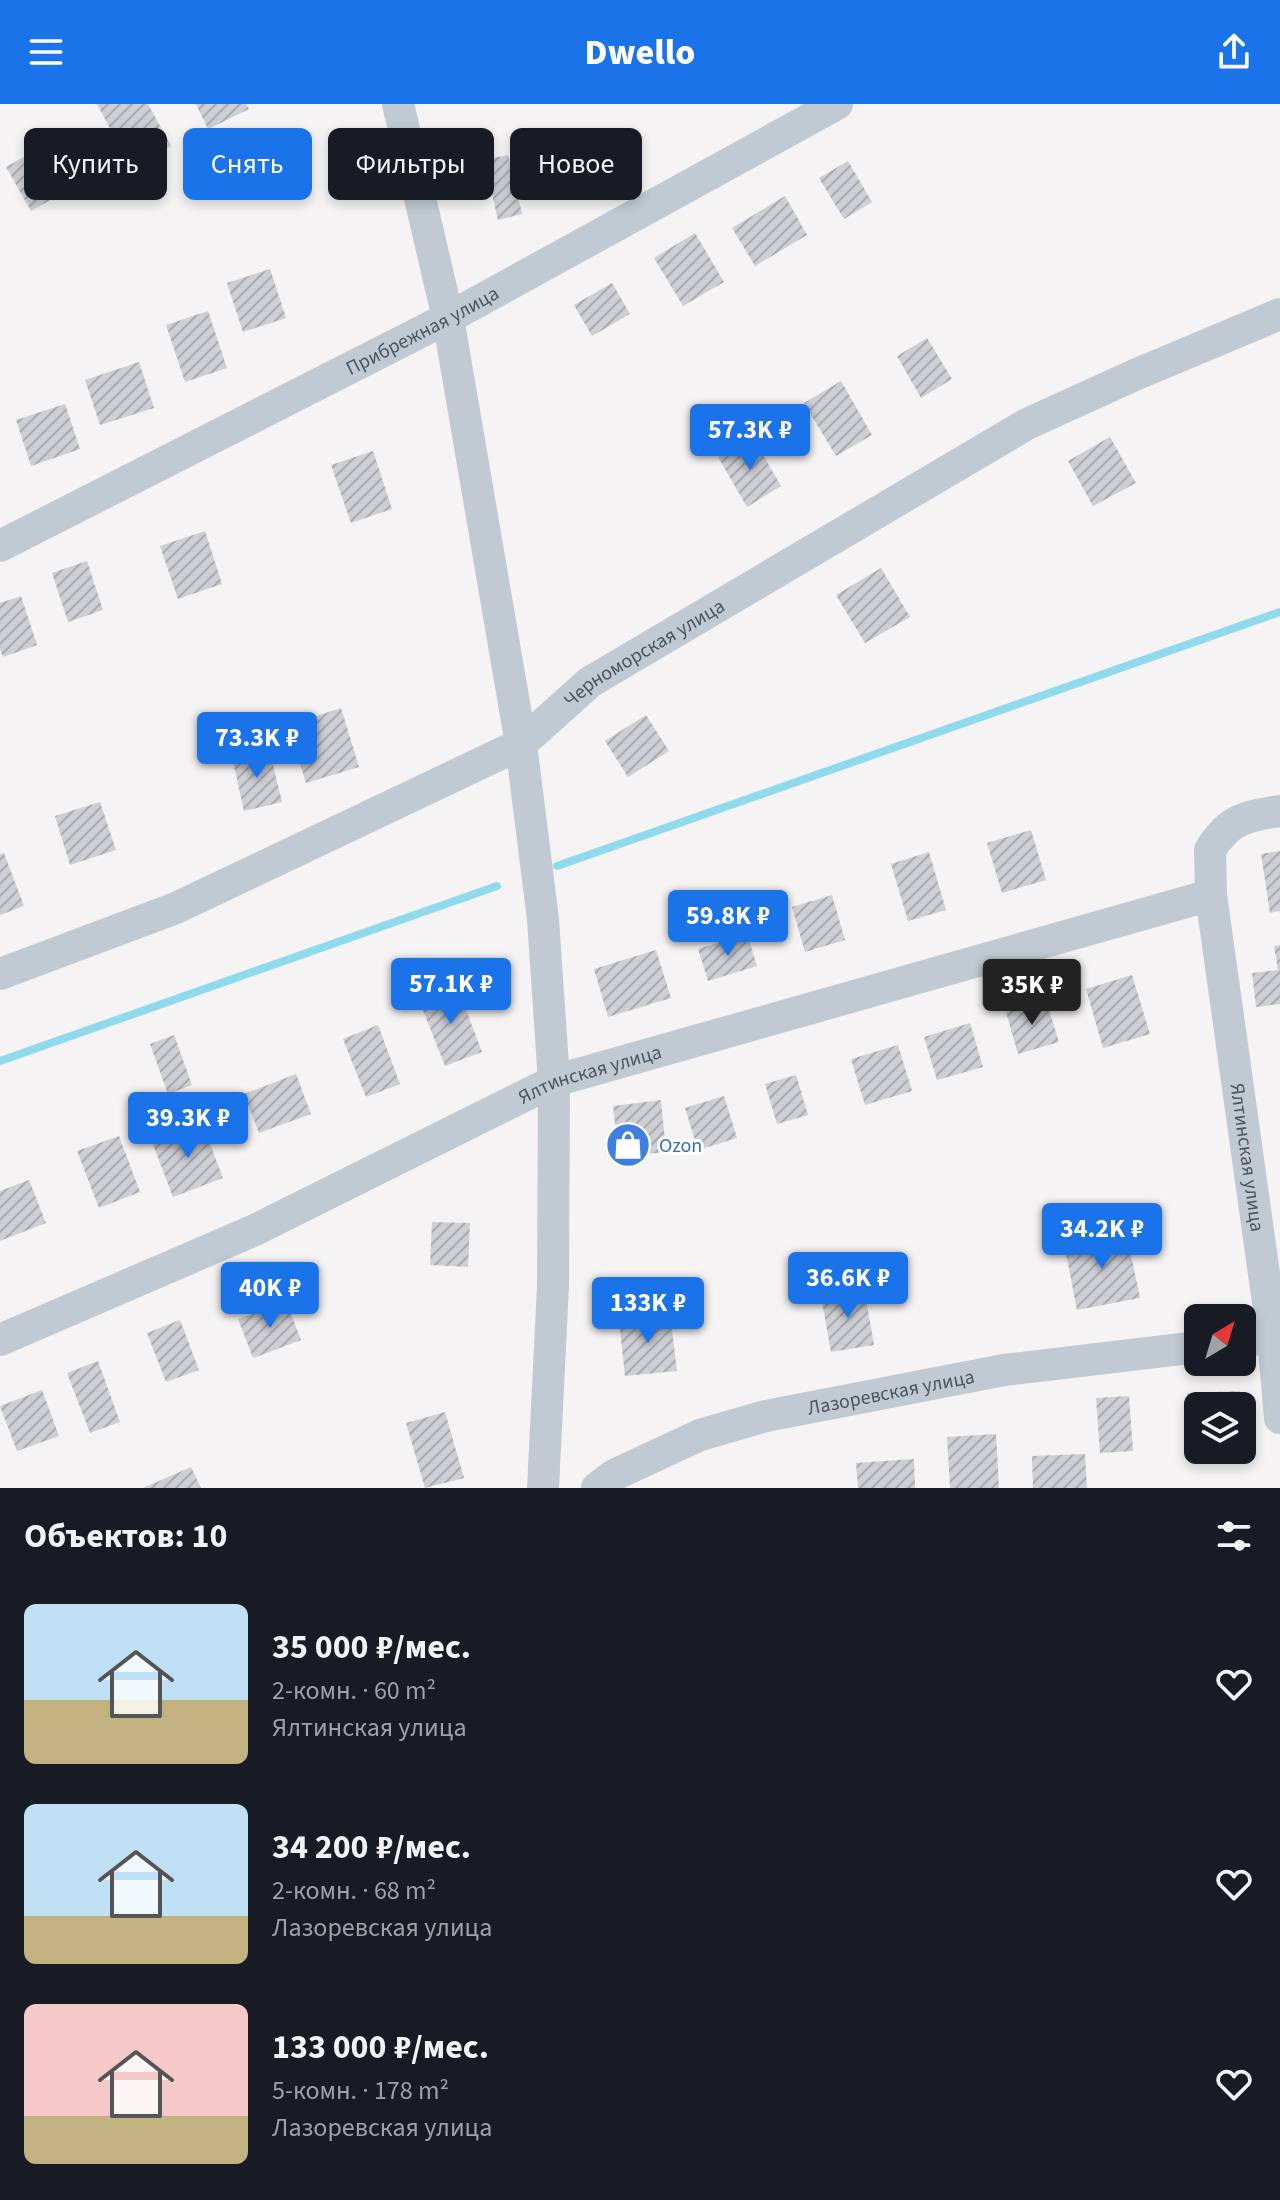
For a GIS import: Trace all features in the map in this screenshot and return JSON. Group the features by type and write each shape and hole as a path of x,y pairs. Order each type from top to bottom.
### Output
{"street":[{"path":"398,104 448,318 521,744 543,919 554,1081 553,1286 543,1488"},
{"name":"Прибрежная улица","path":"0,546 448,318 837,104"},
{"name":"Черноморская улица","path":"0,974 176,908 521,744 590,682 1027,424 1280,314"},
{"name":"Ялтинская улица","path":"1280,811 1247,816 1230,826 1210,850 1211,895 1258,1340 1280,1418"},
{"name":"Ялтинская улица","path":"0,1340 255,1230 554,1081 1211,895"},
{"name":"Лазоревская улица","path":"597,1488 614,1475 700,1435 766,1416 1004,1370 1184,1349"}],"building":[{"path":"97,104 148,104 161,128 110,128"},
{"path":"196,104 246,104 249,109 210,128"},
{"path":"508,155 510,200 519,200 522,214 498,220 493,200 494,158"},
{"path":"24,157 24,199 6,167"},
{"path":"848,161 872,202 844,219 819,178"},
{"path":"785,196 807,235 755,266 732,228"},
{"path":"25,200 50,200 31,211"},
{"path":"695,233 724,282 683,306 654,258"},
{"path":"270,269 286,318 243,332 227,283"},
{"path":"612,283 630,314 592,336 574,305"},
{"path":"208,311 227,368 185,382 166,325"},
{"path":"927,338 952,379 921,398 897,356"},
{"path":"139,362 154,408 100,425 85,380"},
{"path":"841,381 872,435 836,456 804,403"},
{"path":"65,404 80,449 31,466 16,420"},
{"path":"752,436 781,486 747,507 718,457"},
{"path":"1110,437 1136,483 1093,506 1068,461"},
{"path":"373,451 392,509 351,523 331,465"},
{"path":"205,531 222,584 178,599 160,546"},
{"path":"87,561 103,610 68,622 52,573"},
{"path":"881,568 910,617 865,643 836,595"},
{"path":"21,596 37,645 3,657 0,649 0,603"},
{"path":"341,708 359,767 306,783 288,725"},
{"path":"646,715 669,751 628,777 605,741"},
{"path":"269,749 282,802 244,811 232,757"},
{"path":"100,802 116,850 70,865 55,816"},
{"path":"1031,830 1046,880 1002,893 987,843"},
{"path":"1280,851 1280,911 1270,913 1261,854"},
{"path":"929,852 946,910 908,921 891,864"},
{"path":"4,853 24,906 0,915 0,854"},
{"path":"832,895 845,940 805,952 792,907"},
{"path":"747,934 757,966 708,981 698,949"},
{"path":"1280,945 1280,1004 1256,1007 1252,973 1278,970 1274,946"},
{"path":"656,950 671,998 608,1017 594,969"},
{"path":"1132,975 1150,1034 1103,1048 1086,989"},
{"path":"457,986 482,1052 445,1066 419,1000"},
{"path":"1046,1000 1059,1042 1018,1054 1006,1012"},
{"path":"970,1023 983,1067 937,1080 924,1037"},
{"path":"378,1025 400,1084 366,1097 343,1039"},
{"path":"174,1035 192,1085 168,1094 150,1044"},
{"path":"898,1045 912,1091 865,1105 851,1059"},
{"path":"296,1074 311,1114 259,1133 244,1094"},
{"path":"796,1075 808,1115 777,1124 765,1084"},
{"path":"724,1096 737,1138 698,1150 685,1108"},
{"path":"661,1100 666,1152 619,1157 613,1106"},
{"path":"202,1123 223,1178 173,1197 152,1142"},
{"path":"119,1136 140,1192 99,1208 77,1151"},
{"path":"29,1180 46,1223 0,1241 0,1191"},
{"path":"432,1222 470,1223 468,1267 430,1265"},
{"path":"1126,1231 1140,1298 1077,1310 1064,1243"},
{"path":"864,1288 874,1345 831,1352 821,1296"},
{"path":"286,1301 301,1340 253,1358 238,1319"},
{"path":"670,1314 677,1371 625,1376 619,1320"},
{"path":"180,1320 199,1370 166,1382 147,1333"},
{"path":"98,1361 120,1422 90,1433 67,1373"},
{"path":"42,1390 59,1436 17,1451 0,1406"},
{"path":"1129,1396 1133,1451 1100,1453 1096,1398"},
{"path":"445,1412 464,1478 425,1488 406,1423"},
{"path":"996,1434 999,1488 950,1488 947,1437"},
{"path":"1085,1454 1087,1488 1033,1488 1032,1456"},
{"path":"914,1459 915,1488 858,1488 856,1463"},
{"path":"191,1467 201,1488 143,1488"}],"waterway":[{"path":"557,866 1280,612"},
{"path":"0,1061 497,886"}],"place":[{"name":"Ozon","path":"628,1145"}]}
